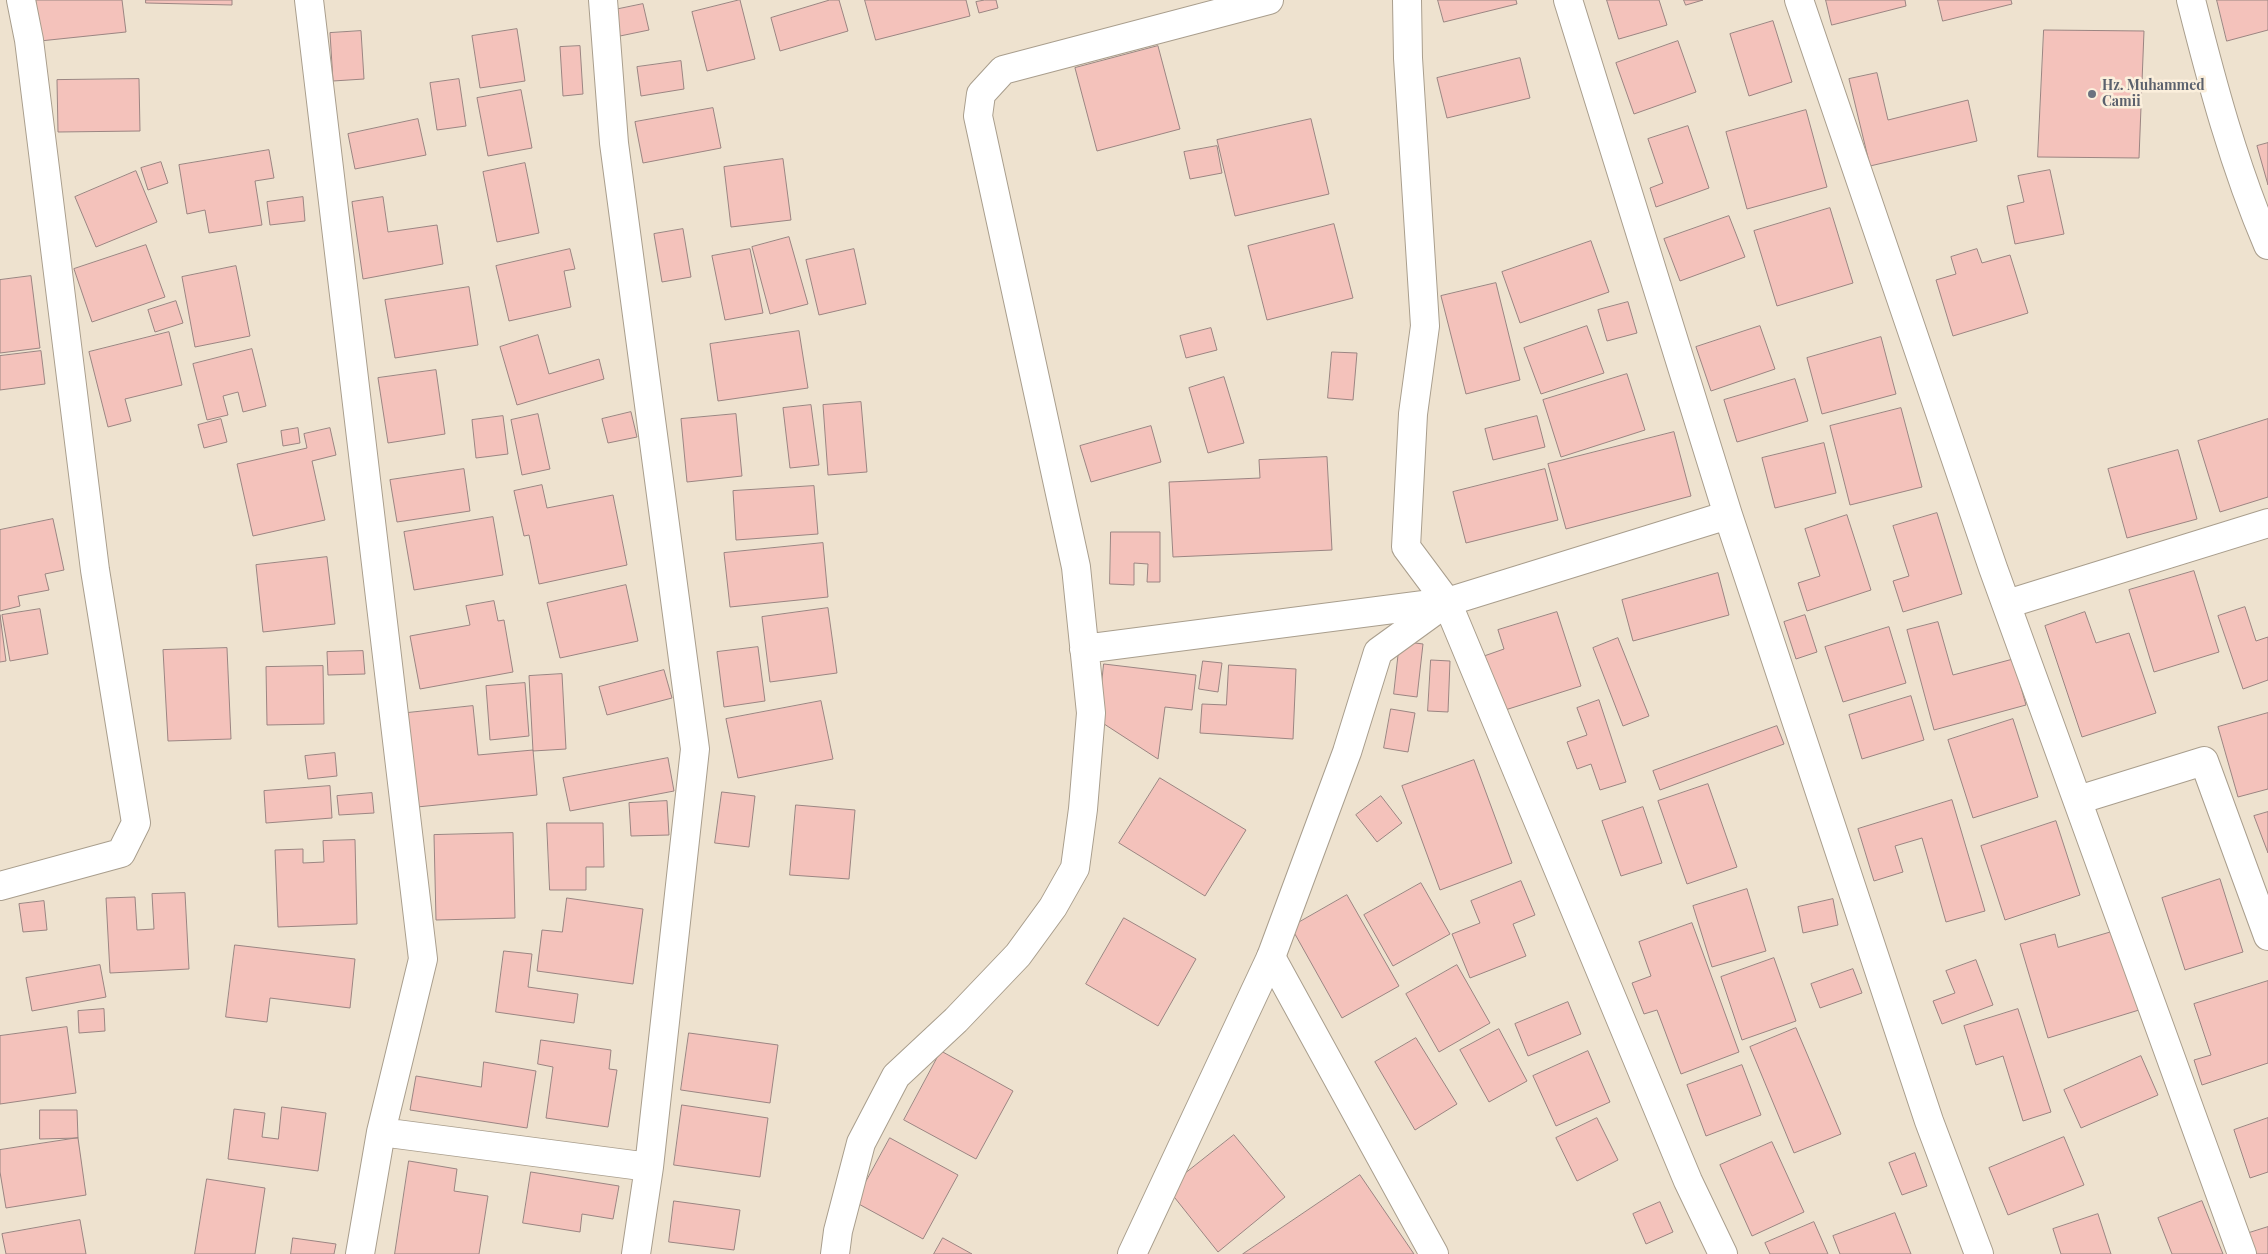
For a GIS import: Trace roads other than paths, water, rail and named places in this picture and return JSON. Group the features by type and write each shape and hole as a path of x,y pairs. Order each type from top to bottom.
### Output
{"street":[{"path":"0,886 121,853 136,822 95,570 29,40 21,0"},
{"path":"309,0 423,959 381,1132 360,1254"},
{"path":"603,0 614,143 695,748 650,1167 636,1254"},
{"path":"835,1254 838,1231 861,1143 896,1076 956,1020 1018,955 1053,907 1075,868 1083,809 1091,713 1076,567 978,116 981,94 1004,70 1270,0"},
{"path":"1406,0 1425,326 1412,414 1406,546 1447,602 1688,1181 1723,1254"},
{"path":"1568,0 1728,515 1929,1121 1980,1254"},
{"path":"1799,0 2007,604 2242,1254"},
{"path":"2191,0 2215,96 2260,205 2268,245"},
{"path":"1084,649 1447,602 1728,515"},
{"path":"2007,604 2268,523"},
{"path":"1132,1254 1271,957 1347,752 1378,652 1447,602"},
{"path":"2078,800 2204,761 2268,936"},
{"path":"1271,957 1434,1254"},
{"path":"381,1132 650,1167"}],"place":[{"name":"Hz. Muhammed Camii","path":"2092,94"}]}
